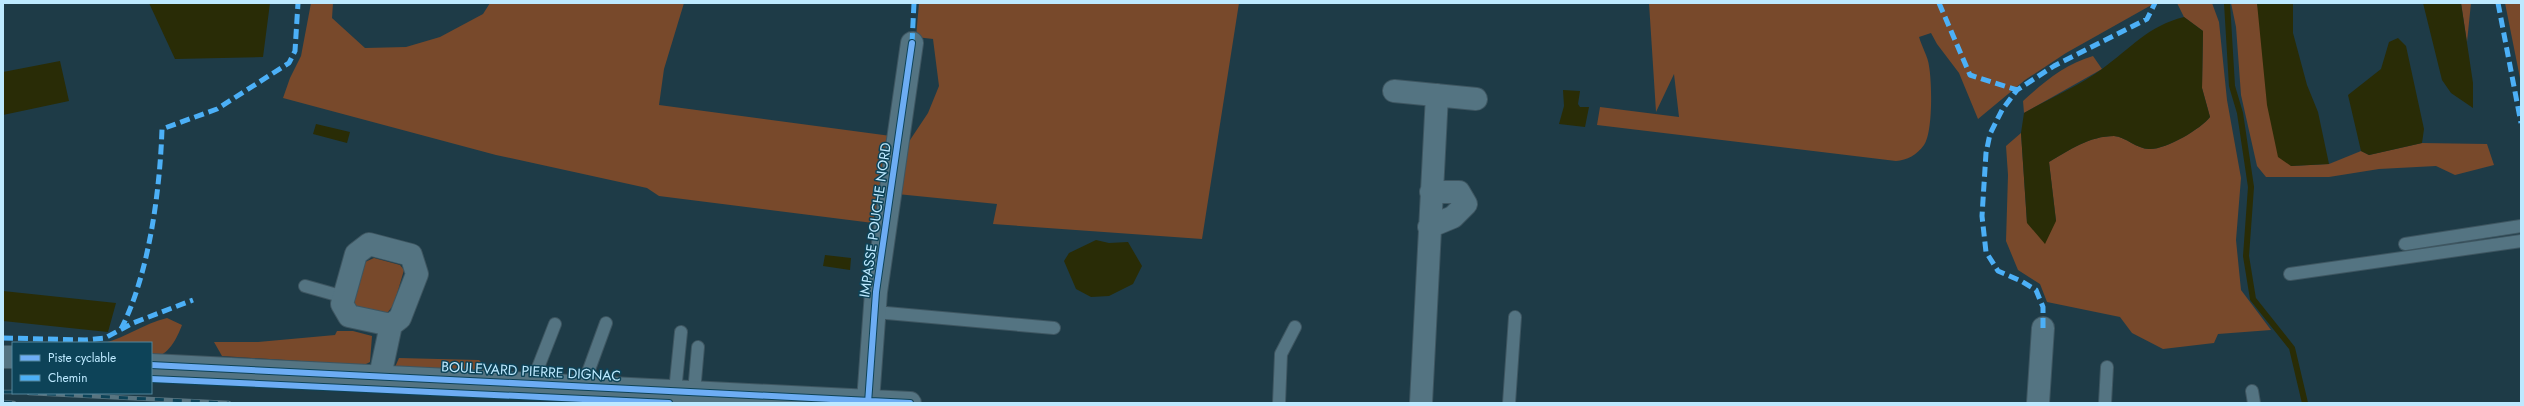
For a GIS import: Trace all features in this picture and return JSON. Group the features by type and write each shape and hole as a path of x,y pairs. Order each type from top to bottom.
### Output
{"street":[{"name":"IMPASSE POUCHE NORD","path":"868,401 875,312 912,42"},
{"path":"1394,90 1476,98"},
{"path":"1421,403 1437,95"},
{"path":"1429,227 1453,217 1466,204 1459,192 1431,192"},
{"path":"380,376 391,325 400,318 417,274 411,255 369,244 356,254 342,304 350,316 391,325"},
{"path":"2038,403 2043,328"},
{"name":"BOULEVARD PIERRE DIGNAC","path":"152,365 910,403"}],"lane":[{"path":"2405,244 2521,226"},
{"path":"2290,274 2521,241"},
{"path":"305,286 344,297"},
{"path":"875,312 1054,328"},
{"path":"1509,403 1515,317"},
{"path":"583,386 606,323"},
{"path":"532,383 555,324"},
{"path":"1279,403 1281,354 1295,327"},
{"path":"681,332 685,391"},
{"path":"685,391 698,347"},
{"path":"2105,403 2107,367"},
{"path":"2252,391 2254,403"}],"shaded area":[{"path":"149,3 270,3 263,57 175,59"},
{"path":"311,3 333,3 332,18 365,48 406,47 440,37 483,14 490,3 684,3 664,69 659,105 891,136 873,223 659,196 647,188 496,155 283,98 290,78 301,56"},
{"path":"919,3 1239,3 1202,239 993,224 997,204 897,194 906,146 928,113 939,86 933,39 916,37"},
{"path":"1649,3 2155,3 2066,53 2025,80 1978,119 1959,73 1937,44 1931,33 1919,37 1927,59 1930,73 1931,107 1929,130 1924,145 1918,152 1908,158 1896,161 1597,125 1600,107 1679,117 1674,74 1656,112"},
{"path":"2177,3 2212,3 2219,22 2227,100 2241,178 2236,240 2241,290 2271,330 2218,334 2214,343 2163,349 2132,333 2120,317 2047,302 2040,284 2018,270 2006,241 2008,175 2006,146 2021,133 2027,223 2056,221 2049,162 2080,144 2097,138 2114,136 2123,138 2140,147 2149,149 2164,146 2191,133 2205,122 2210,117 2202,88 2203,31 2184,17"},
{"path":"2231,3 2257,3 2291,166 2329,164 2361,151 2369,155 2422,143 2487,144 2494,165 2455,175 2436,166 2379,169 2329,177 2266,177 2257,166 2241,95 2236,27"},
{"path":"2257,3 2293,3 2293,33 2307,85 2318,112 2329,164 2291,166 2278,157 2267,105"},
{"path":"2423,3 2461,3 2473,83 2473,108 2451,93 2442,80"},
{"path":"2461,3 2471,3 2467,42"},
{"path":"2505,3 2521,3 2521,83"},
{"path":"2184,17 2203,31 2202,88 2210,117 2191,133 2164,146 2149,149 2140,147 2123,138 2114,136 2097,138 2080,144 2049,162 2056,221 2045,244 2027,223 2021,133 2024,113 2093,75 2140,38 2160,26"},
{"path":"2398,38 2406,46 2424,129 2422,143 2369,155 2361,151 2348,95 2381,69 2389,42"},
{"path":"2093,56 2102,69 2024,113 2023,101 2039,87 2055,74 2083,59"},
{"path":"60,61 69,101 3,115 3,72"},
{"path":"1563,90 1580,91 1578,104 1580,107 1589,107 1585,127 1559,124 1564,106"},
{"path":"316,124 350,132 347,143 313,134"},
{"path":"1096,240 1109,243 1128,242 1142,266 1133,284 1109,296 1091,297 1076,289 1064,261 1069,253"},
{"path":"825,255 851,258 850,270 823,266"},
{"path":"374,258 400,265 404,270 394,304 388,312 374,315 352,308 365,262"},
{"path":"3,291 116,303 108,332 3,321"},
{"path":"167,318 182,325 171,346 162,354 152,357 152,342 107,342 120,337"},
{"path":"337,331 353,331 372,336 370,362 364,365 222,356 214,342 258,342 335,335"},
{"path":"399,358 479,360 488,370 395,367"}],"waterway":[{"path":"2227,3 2232,86 2240,113 2251,187 2246,256 2253,299 2292,348 2305,403"}],"railway":[{"path":"3,392 12,392"},
{"path":"49,394 229,403"},
{"path":"3,402 14,403"}],"marked path":[{"path":"121,329 131,307 146,258 156,205 162,129 217,109 289,63 295,51 298,3"},
{"path":"912,43 914,3"},
{"path":"1939,3 1970,75 2017,90"},
{"path":"2043,328 2043,307 2036,290 2021,281 1998,271 1986,252 1982,216 1986,153 1990,134 2002,110 2017,90 2054,66 2147,19 2155,3"},
{"path":"2498,3 2521,123"},
{"path":"3,338 85,340 105,338 133,323 193,300"}],"cycle path":[{"path":"868,403 876,292 912,43"},
{"path":"152,365 910,403"},
{"path":"152,379 669,403"}]}
